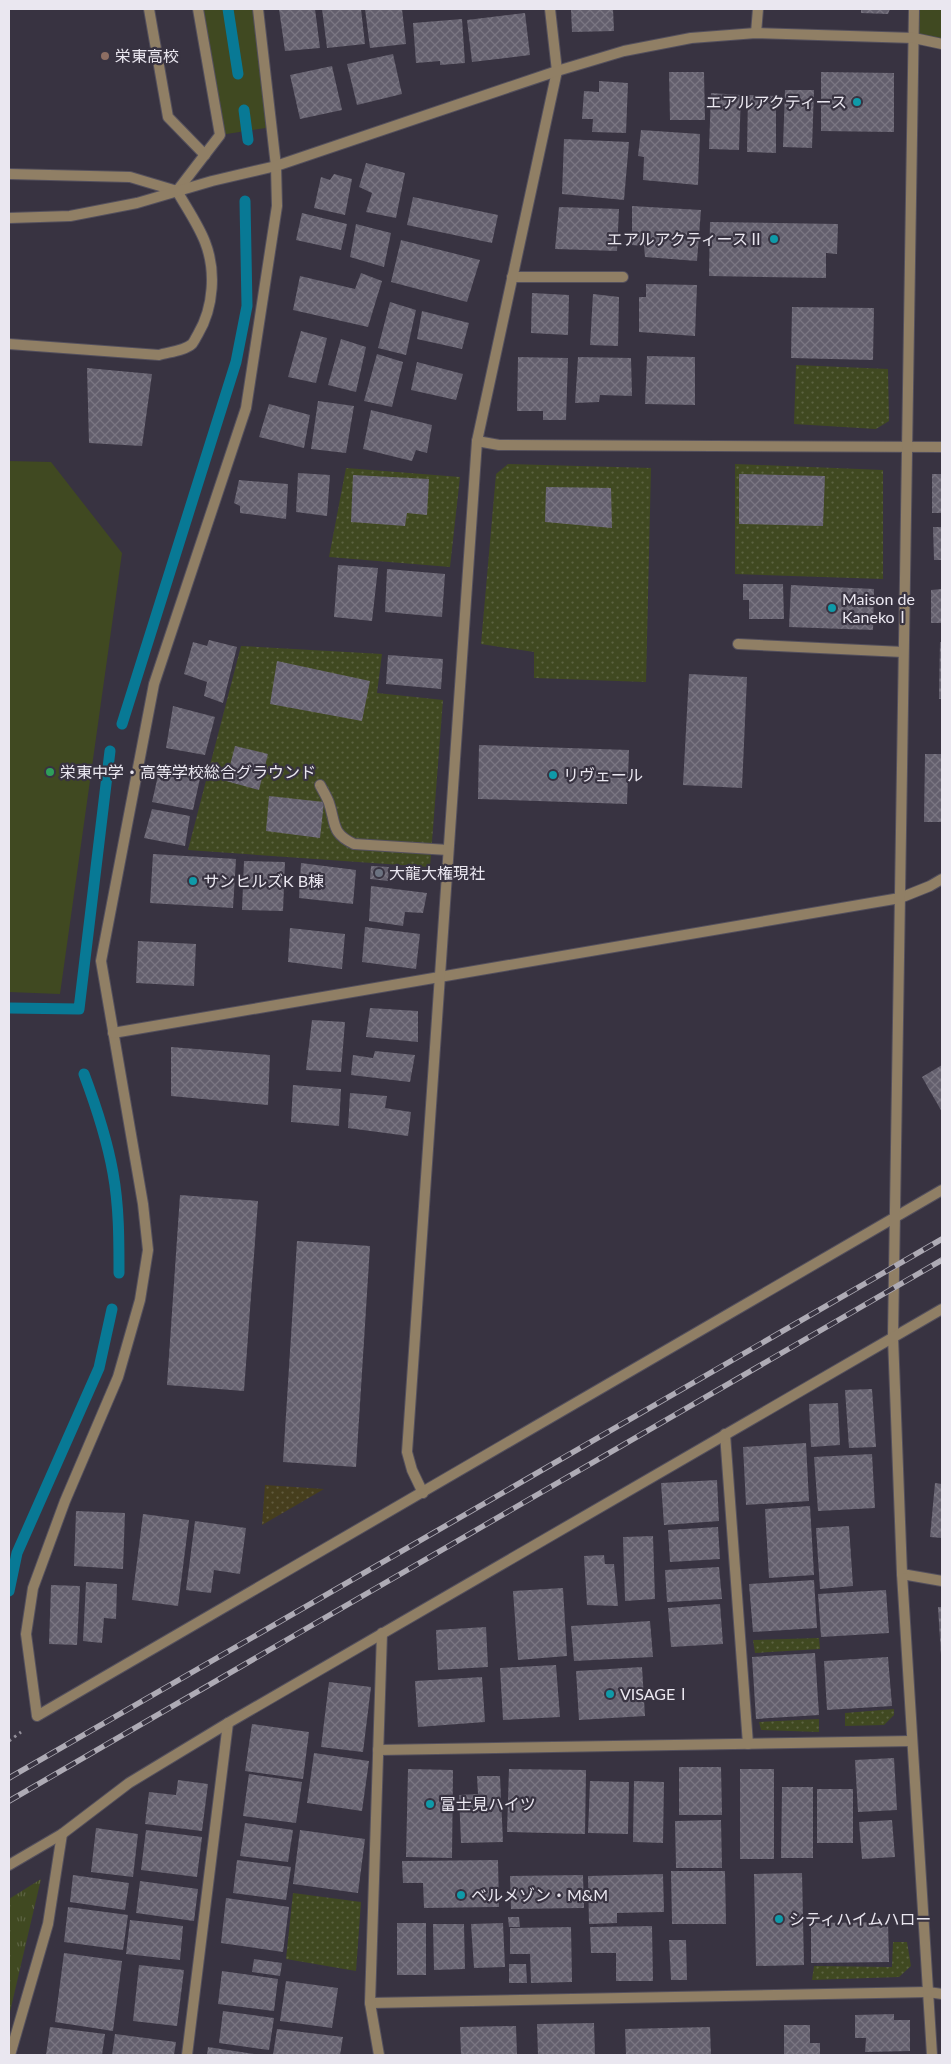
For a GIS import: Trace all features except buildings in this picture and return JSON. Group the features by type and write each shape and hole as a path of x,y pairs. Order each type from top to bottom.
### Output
{"street":[{"path":"149,9 168,117 205,155"},
{"path":"177,191 220,136 198,9"},
{"path":"258,9 276,166 277,206 246,408 154,684 101,961 143,1204 148,1250 140,1300 118,1377 65,1501 33,1588 26,1634 37,1716 942,1190"},
{"path":"423,1492 412,1470 407,1452 477,441 557,71 550,9"},
{"path":"756,33 758,9"},
{"path":"914,9 893,1337 902,1574 932,2055"},
{"path":"12,218 70,216 137,203 276,166 557,71 624,51 682,40 756,33 914,38 942,44"},
{"path":"9,174 130,177 177,191 204,241 213,278 208,312 202,327 192,344 179,350 159,355 9,344"},
{"path":"512,276 623,277"},
{"path":"477,441 499,445 942,448"},
{"path":"738,644 903,652"},
{"path":"320,785 329,802 333,825 341,838 354,844 448,850"},
{"path":"113,1033 900,898 942,879"},
{"path":"9,1865 62,1834 129,1783 228,1722 942,1309"},
{"path":"725,1434 748,1744"},
{"path":"902,1574 942,1581"},
{"path":"380,2055 370,2003 382,1633"},
{"path":"188,2055 228,1722"},
{"path":"378,1750 912,1741"},
{"path":"10,2055 48,1924 62,1834"},
{"path":"370,2003 928,1992 942,1994"}],"green space":[{"path":"197,9 258,9 272,127 220,135"},
{"path":"914,9 942,9 942,44 914,38"},
{"path":"796,365 888,369 889,421 876,429 794,424"},
{"name":"栄東中学・高等学校総合グラウンド","path":"9,461 51,462 122,553 60,994 9,992"},
{"path":"508,464 651,468 646,682 534,678 534,652 481,644 496,474"},
{"path":"735,464 883,470 883,579 735,574"},
{"path":"346,468 460,477 450,567 329,557"},
{"path":"241,646 382,654 377,693 443,700 430,867 188,850"},
{"path":"819,1638 820,1649 755,1653 753,1640"},
{"path":"894,1709 894,1715 884,1725 845,1726 845,1713"},
{"path":"819,1719 819,1732 761,1730 759,1722"},
{"path":"41,1879 9,2016 9,1899"},
{"path":"293,1893 361,1902 356,1971 286,1959"},
{"path":"893,1942 907,1942 911,1966 899,1977 812,1980 814,1966 892,1967"}],"sand":[{"path":"265,1485 324,1489 262,1525"}],"waterway":[{"path":"228,9 238,74"},
{"path":"244,110 248,140"},
{"path":"122,724 236,362 247,306 245,201"},
{"path":"9,1008 79,1009 110,751"},
{"path":"84,1074 101,1123 113,1173 118,1210 119,1273"},
{"path":"9,1591 17,1553 99,1368 112,1309"}],"railway":[{"path":"9,1778 942,1239"},
{"path":"9,1801 942,1260"}],"place":[{"name":"栄東高校","path":"105,56"},
{"name":"エアルアクティース","path":"857,102"},
{"name":"エアルアクティースⅡ","path":"774,239"},
{"name":"Maison de KanekoⅠ","path":"832,608"},
{"name":"栄東中学・高等学校総合グラウンド","path":"50,772"},
{"name":"リヴェール","path":"553,775"},
{"name":"大龍大権現社","path":"379,873"},
{"name":"サンヒルズK B棟","path":"193,881"},
{"name":"VISAGEⅠ","path":"610,1694"},
{"name":"富士見ハイツ","path":"430,1804"},
{"name":"ベルメゾン・M&M","path":"461,1895"},
{"name":"シティハイムハロー","path":"779,1919"}]}
